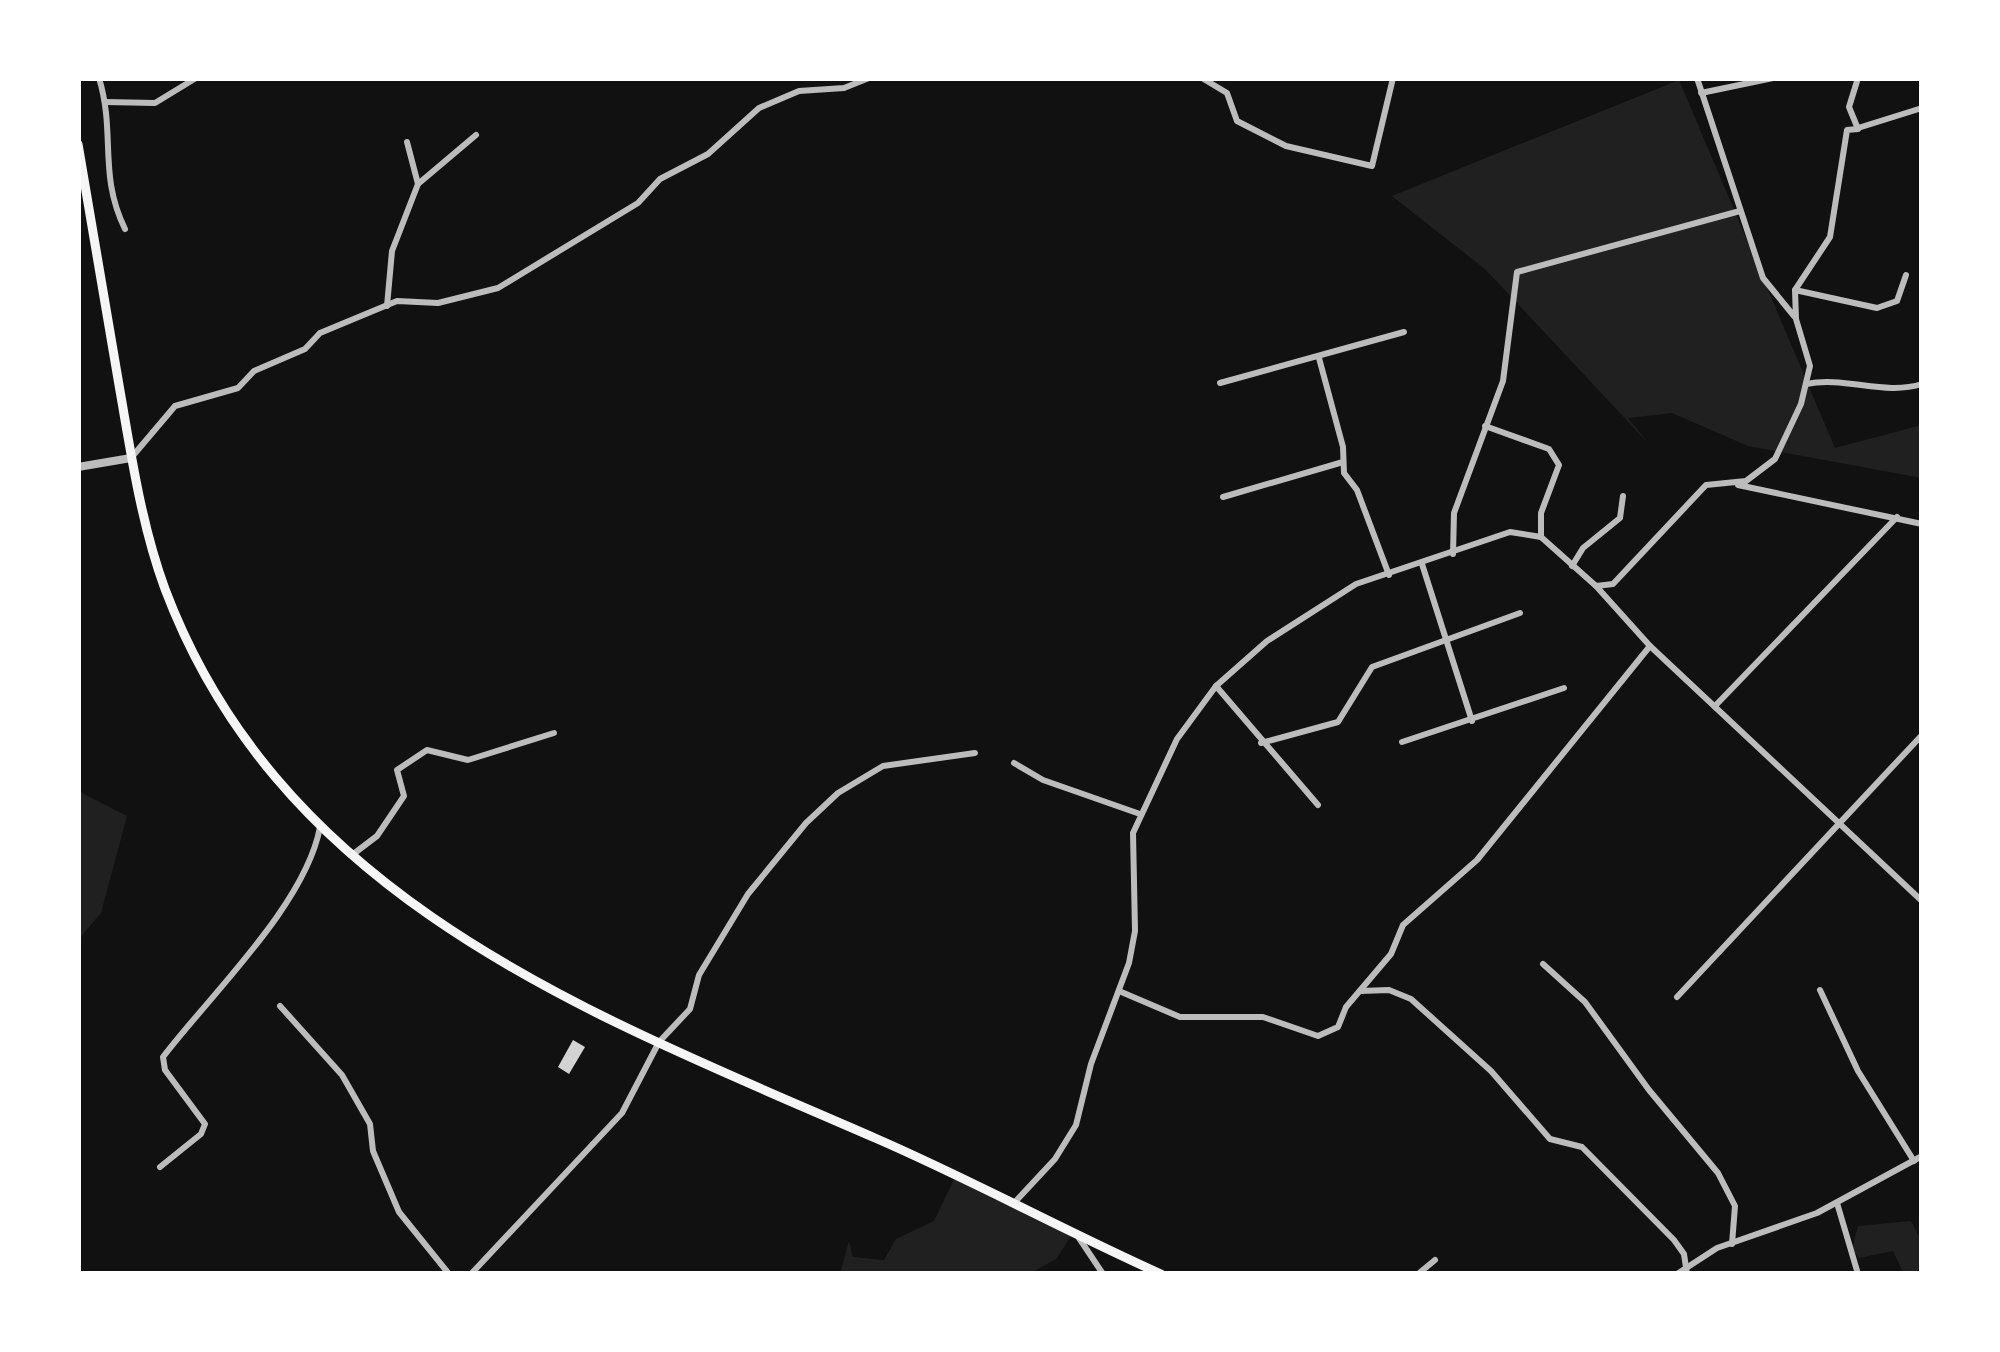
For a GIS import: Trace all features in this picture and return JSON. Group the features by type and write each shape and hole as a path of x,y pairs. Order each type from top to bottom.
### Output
{"highway":[{"path":"78,144 131,458 165,589 196,656 243,732 320,827 350,857 472,948 659,1042 1015,1202 1161,1274"}],"street":[{"path":"99,78 105,102 106,187 124,229"},
{"path":"105,102 155,103 196,78"},
{"path":"78,467 131,458 175,406 238,388 254,370 305,350 320,333 387,305 438,303 498,288 638,203 660,179 707,154 759,108 799,91 844,88 869,78"},
{"path":"1202,78 1227,93 1237,121 1286,146 1372,166 1393,78"},
{"path":"1697,78 1763,278 1796,319"},
{"path":"1701,93 1773,78"},
{"path":"1858,78 1849,107 1858,128"},
{"path":"1729,485 1746,481 1775,459 1806,384 1810,366 1796,319 1795,290 1830,237 1847,130 1922,108"},
{"path":"387,305 392,251 418,184 476,135"},
{"path":"406,142 418,184"},
{"path":"1453,554 1454,513 1503,381 1517,272 1740,211"},
{"path":"1795,290 1877,308 1897,301 1906,275"},
{"path":"1220,383 1405,332"},
{"path":"1318,358 1343,462 1389,574"},
{"path":"1806,384 1835,378 1901,391 1922,384"},
{"path":"1485,426 1549,449 1559,465 1541,513 1540,537"},
{"path":"1223,497 1343,462"},
{"path":"1596,586 1613,584 1706,485 1729,485 1922,524"},
{"path":"1572,566 1583,548 1620,518 1623,496"},
{"path":"1715,706 1897,517"},
{"path":"1015,1202 1054,1160 1076,1125 1091,1064 1136,931 1133,833 1177,739 1216,686 1301,618 1356,584 1510,532 1540,537 1596,586 1650,646 1922,901"},
{"path":"1422,564 1472,722"},
{"path":"1261,742 1338,722 1372,667 1520,613"},
{"path":"1119,991 1180,1017 1263,1016 1318,1036 1338,1027 1391,954 1403,925 1477,860 1650,646"},
{"path":"1216,686 1318,805"},
{"path":"1402,742 1564,688"},
{"path":"350,857 377,836 404,796 397,770 427,750 469,760 554,733"},
{"path":"1677,997 1922,735"},
{"path":"471,1274 622,1113 659,1042 690,1009 699,976 748,894 838,793 883,766 975,753"},
{"path":"1014,763 1043,780 1140,814"},
{"path":"160,1167 201,1134 205,1124 165,1070 164,1057 218,994 314,857 320,827"},
{"path":"1544,964 1585,1002 1648,1090 1718,1173 1736,1206 1732,1244"},
{"path":"1360,991 1389,990 1411,999 1491,1071 1550,1139 1582,1147 1674,1240 1684,1254 1682,1272"},
{"path":"1682,1272 1732,1244 1837,1203 1918,1158 1858,1071 1820,991"},
{"path":"280,1006 342,1075 370,1124 373,1150 399,1212 449,1274"},
{"path":"1837,1203 1858,1274"},
{"path":"1076,1235 1102,1274"},
{"path":"1418,1274 1435,1260"}],"shaded area":[{"path":"1679,80 1835,448 1922,425 1922,478 1748,446 1672,413 1628,418 1648,443 1486,270 1392,196"},
{"path":"78,791 127,816 101,913 78,940"},
{"path":"956,1175 1074,1232 1056,1259 1029,1274 840,1274 849,1241 853,1257 884,1260 896,1239 934,1221"},
{"path":"1911,1221 1922,1243 1922,1274 1904,1274 1893,1251 1859,1258 1852,1249 1858,1226"}],"building":[{"path":"573,1040 585,1047 569,1074 558,1067"}]}
